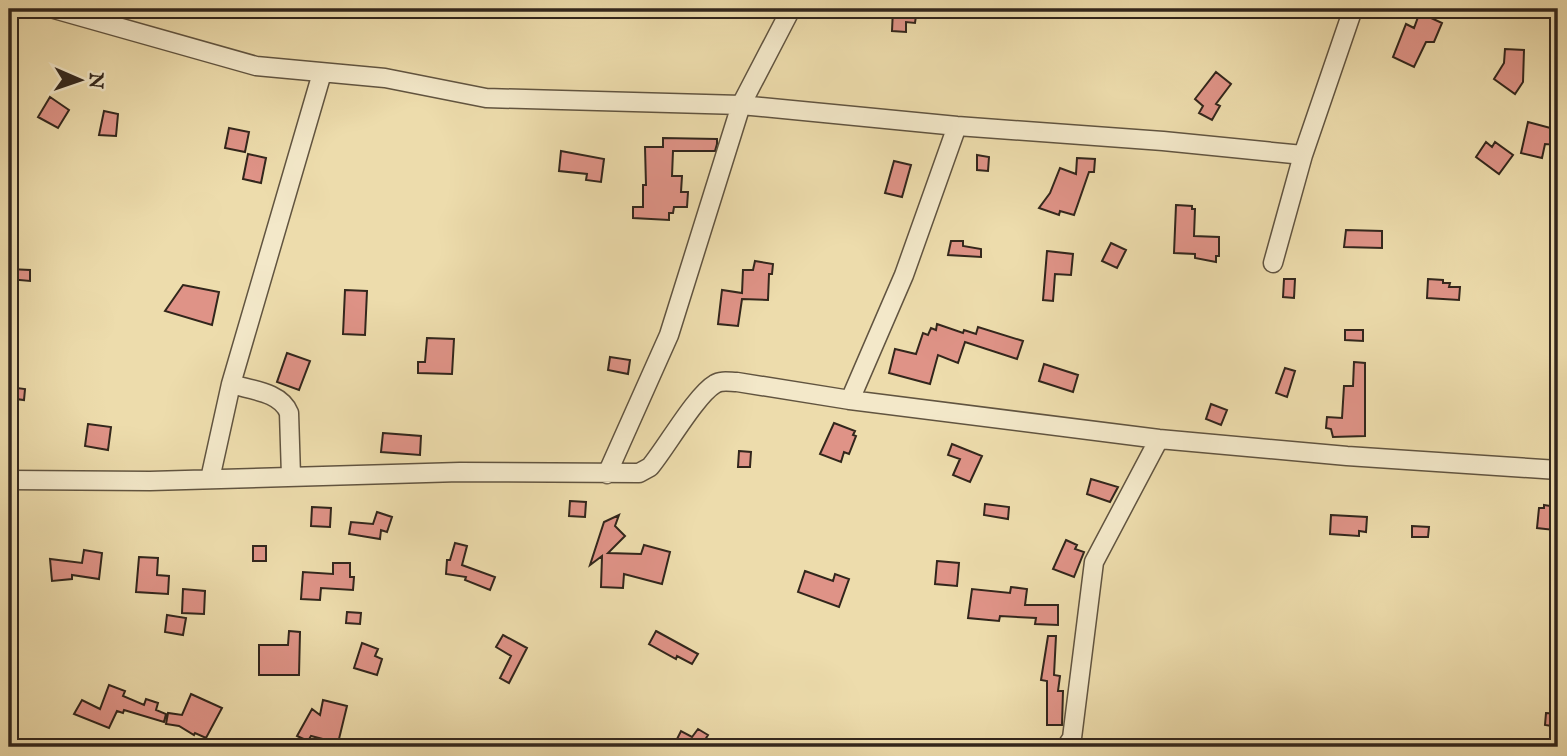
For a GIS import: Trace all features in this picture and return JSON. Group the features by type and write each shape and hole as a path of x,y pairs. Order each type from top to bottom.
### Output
{"street":[{"path":"54,9 256,66 385,78 449,92 515,101 741,105 1303,155"},
{"path":"607,474 677,314 741,105 791,9"},
{"path":"1273,263 1303,155 1353,9"},
{"path":"210,479 231,384 322,73"},
{"path":"850,400 904,275 957,126"},
{"path":"9,480 150,481 460,472 639,473 649,467 697,402 719,382 737,382 850,400 1159,439 1347,456 1558,470"},
{"path":"231,384 278,398 286,405 289,413 291,476"},
{"path":"1066,747 1072,738 1090,574 1159,439"}],"building":[{"path":"893,9 917,9 915,23 906,22 906,32 892,31"},
{"path":"1421,9 1429,9 1429,17 1442,23 1434,42 1426,42 1414,67 1393,57 1406,24 1414,28"},
{"path":"1505,49 1524,50 1523,82 1515,94 1494,79 1504,63"},
{"path":"1216,72 1231,84 1216,104 1220,106 1212,120 1199,113 1203,106 1195,99"},
{"path":"50,97 69,110 58,128 38,117"},
{"path":"104,111 118,114 116,136 99,135"},
{"path":"1528,122 1558,130 1557,145 1545,144 1542,158 1521,153"},
{"path":"229,128 249,132 245,152 225,148"},
{"path":"663,138 717,139 717,144 715,151 673,151 672,176 682,176 681,192 688,192 687,207 674,207 673,213 669,213 669,220 633,218 633,207 643,207 643,185 646,185 645,147 663,147"},
{"path":"1486,142 1492,147 1495,142 1513,155 1499,174 1476,157"},
{"path":"561,151 604,159 601,182 586,180 587,174 559,171"},
{"path":"248,154 266,158 261,183 243,179"},
{"path":"977,155 989,157 988,171 977,170"},
{"path":"1077,158 1095,159 1094,172 1089,172 1074,215 1060,211 1059,215 1039,208 1050,193 1060,168 1076,174"},
{"path":"894,161 911,165 902,197 885,193"},
{"path":"1176,205 1192,206 1192,209 1195,209 1194,236 1219,237 1219,256 1216,256 1216,262 1195,258 1195,254 1174,253"},
{"path":"1346,230 1382,231 1382,248 1344,247"},
{"path":"951,241 963,241 963,246 981,249 981,257 948,255"},
{"path":"1111,243 1126,250 1117,268 1102,261"},
{"path":"1047,251 1073,254 1071,275 1055,274 1053,301 1043,300"},
{"path":"755,261 773,264 772,274 769,274 768,300 742,299 738,326 718,324 722,290 742,293 743,270 753,270"},
{"path":"9,269 30,270 30,281 9,279"},
{"path":"1284,279 1295,279 1294,298 1283,297"},
{"path":"1428,279 1443,280 1443,283 1450,283 1449,287 1460,287 1459,300 1427,298"},
{"path":"183,285 219,292 212,325 165,311"},
{"path":"345,290 367,291 365,335 343,334"},
{"path":"937,324 963,333 964,330 976,334 978,327 1023,341 1017,359 965,342 958,363 938,355 930,384 889,373 895,349 916,354 923,333 928,335 931,328 936,330"},
{"path":"1345,330 1363,330 1363,341 1345,340"},
{"path":"427,338 454,339 452,374 418,373 418,362 425,362"},
{"path":"287,353 310,361 299,390 277,382"},
{"path":"610,357 630,360 628,374 608,370"},
{"path":"1354,362 1365,363 1365,436 1333,437 1331,429 1326,428 1327,417 1342,418 1344,386 1353,386"},
{"path":"1044,364 1078,375 1073,392 1039,381"},
{"path":"1285,368 1295,371 1287,397 1276,393"},
{"path":"9,387 25,389 24,400 9,398"},
{"path":"1211,404 1227,410 1221,425 1206,419"},
{"path":"834,423 855,431 853,435 856,436 849,454 844,452 841,462 820,454"},
{"path":"88,424 111,427 108,450 85,446"},
{"path":"383,433 421,436 420,455 381,452"},
{"path":"952,444 982,456 970,482 953,475 960,459 948,455"},
{"path":"739,451 751,452 750,467 738,467"},
{"path":"1091,479 1118,487 1110,502 1087,494"},
{"path":"570,501 586,502 585,517 569,516"},
{"path":"985,504 1009,507 1008,519 984,515"},
{"path":"1544,505 1557,507 1554,530 1537,528 1539,508 1544,508"},
{"path":"312,507 331,508 330,527 311,526"},
{"path":"377,512 392,517 387,532 381,530 380,539 349,534 351,522 373,524"},
{"path":"619,515 615,526 625,536 608,553 641,554 644,545 670,552 662,584 624,574 623,588 601,587 602,556 590,565 604,522"},
{"path":"1331,515 1367,517 1366,532 1359,531 1359,536 1330,534"},
{"path":"1412,526 1429,527 1428,537 1412,537"},
{"path":"1066,540 1077,545 1075,549 1084,552 1074,577 1053,569"},
{"path":"455,543 467,546 462,565 495,577 490,590 465,580 466,577 446,574 447,560 450,560"},
{"path":"253,546 266,546 266,561 253,561"},
{"path":"84,550 102,553 99,579 72,575 72,579 52,581 50,559 82,563"},
{"path":"139,557 158,558 157,575 169,576 168,594 136,592"},
{"path":"937,561 959,563 957,586 935,584"},
{"path":"333,563 350,563 350,577 354,577 353,590 321,588 320,600 301,599 303,572 333,574"},
{"path":"805,571 833,581 835,574 849,579 839,607 798,592"},
{"path":"1011,587 1027,589 1025,605 1058,605 1058,625 1035,624 1036,618 1000,616 999,621 968,618 972,589 1010,593"},
{"path":"183,589 205,591 204,614 182,613"},
{"path":"347,612 361,613 360,624 346,623"},
{"path":"167,615 186,618 183,635 165,632"},
{"path":"289,631 300,632 299,675 259,675 259,645 288,645"},
{"path":"656,631 698,654 692,664 677,656 676,659 649,644"},
{"path":"503,635 527,648 509,683 500,678 511,656 496,647"},
{"path":"1048,636 1056,636 1054,675 1060,676 1058,691 1063,691 1062,725 1047,725 1047,681 1041,680"},
{"path":"362,643 378,649 375,656 382,659 377,675 354,668"},
{"path":"109,685 125,691 123,696 144,705 146,699 158,703 156,710 166,714 164,722 124,710 123,713 117,711 109,728 74,714 82,700 100,709"},
{"path":"191,694 222,708 206,738 195,733 194,735 179,726 166,724 168,713 182,715"},
{"path":"323,700 347,706 338,743 311,736 308,741 297,736 312,709 320,715"},
{"path":"1546,713 1558,714 1558,727 1545,725"},
{"path":"698,729 708,735 703,743 711,747 683,747 675,743 681,731 692,737"}]}
